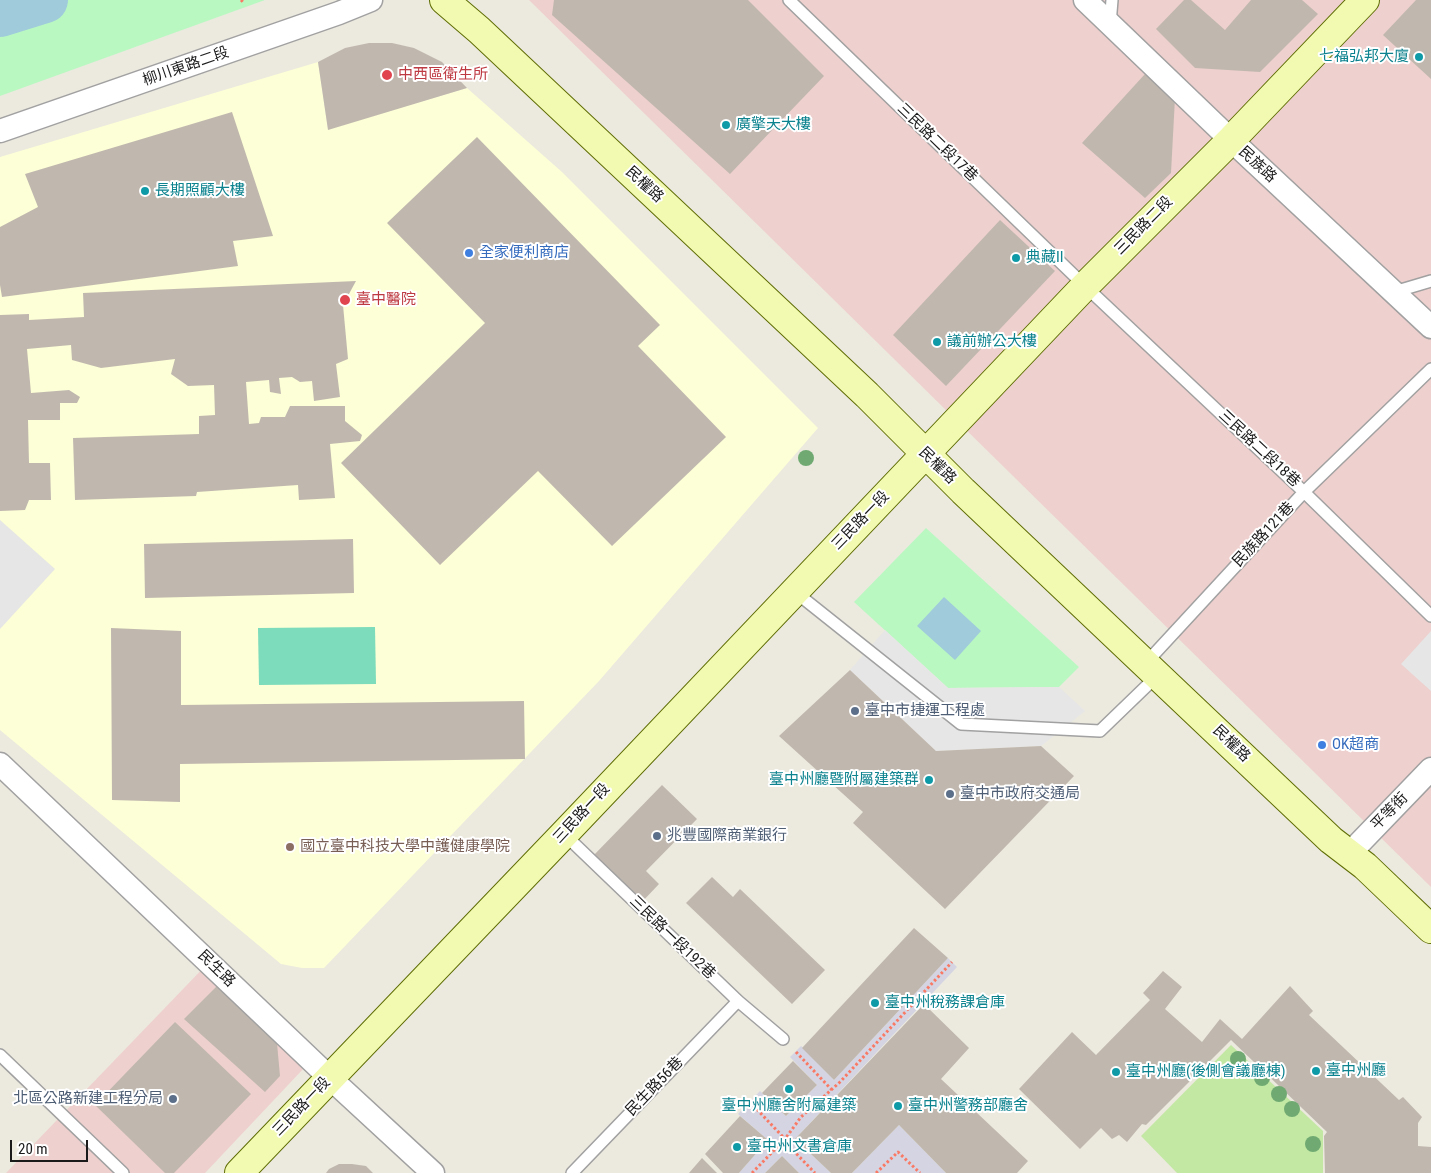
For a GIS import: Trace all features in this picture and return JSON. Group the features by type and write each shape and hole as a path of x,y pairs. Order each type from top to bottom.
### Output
{"main road":[{"name":"民權路","path":"444,0 479,30 860,388 924,454 1331,840 1365,866 1431,929"},
{"name":"三民路二段","path":"924,454 1085,286 1231,140 1365,0"},
{"name":"三民路一段","path":"239,1173 924,454"}],"street":[{"name":"柳川東路二段","path":"0,131 339,13 371,0"},
{"name":"民族路","path":"1085,0 1431,327"},
{"name":"民生路","path":"0,764 330,1078 433,1173"},
{"name":"平等街","path":"1349,854 1431,769"}],"lane":[{"name":"三民路二段17巷","path":"789,0 1085,286"},
{"path":"1110,24 1112,0"},
{"path":"1394,292 1431,282"},
{"name":"三民路二段18巷","path":"1085,286 1304,492 1431,616"},
{"name":"民族路121巷","path":"794,591 960,724 1100,731 1304,492 1431,369"},
{"name":"三民路一段192巷","path":"564,834 738,1001 783,1039"},
{"name":"民生路56巷","path":"572,1173 738,1001"},
{"path":"0,1055 123,1173"}],"path":[{"path":"752,1173 785,1139 801,1117 832,1090 952,962"},
{"path":"795,1052 832,1090"},
{"path":"750,1102 785,1139 786,1144 815,1173"},
{"path":"876,1173 898,1152 920,1173"}],"shaded area":[{"path":"529,0 1431,0 1431,887"},
{"name":"臺中醫院","path":"318,62 328,129 467,88 562,172 818,428 599,681 324,968 302,968 281,964 0,730 0,157"},
{"path":"0,520 55,569 0,629"},
{"path":"885,630 948,688 1059,687 1085,711 1041,746 936,751 850,670"},
{"path":"1431,631 1431,691 1401,664"},
{"path":"948,958 957,967 795,1139 831,1173 799,1173 782,1156 765,1173 739,1173 768,1140 738,1114 760,1091 786,1116 817,1085 790,1057 801,1046 834,1080"},
{"path":"211,960 305,1067 205,1173 6,1173"},
{"path":"899,1125 946,1173 852,1173"}],"green space":[{"path":"0,0 265,0 0,96"},
{"path":"926,528 1079,667 1059,687 948,688 854,602"},
{"path":"375,627 376,684 259,685 258,628"},
{"path":"1231,1045 1323,1131 1323,1173 1177,1173 1141,1136"}],"water":[{"path":"944,597 981,631 955,660 917,626"}],"building":[{"name":"廣擎天大樓","path":"554,0 748,0 824,76 730,174 552,15"},
{"path":"1184,0 1191,0 1225,30 1251,0 1302,0 1318,14 1260,72 1195,68 1156,29"},
{"name":"七福弘邦大廈","path":"1416,0 1431,0 1431,79 1383,35"},
{"name":"中西區衛生所","path":"369,43 392,43 414,48 442,62 467,88 328,130 318,62 345,48"},
{"path":"1145,74 1175,98 1171,173 1145,198 1082,143"},
{"name":"長期照顧大樓","path":"232,112 273,236 233,241 238,266 2,297 0,285 0,227 38,207 25,174"},
{"path":"477,137 660,325 638,346 726,437 612,546 538,471 440,565 341,463 485,323 387,223"},
{"path":"1000,220 1055,271 946,386 893,335"},
{"path":"356,281 343,305 348,359 336,364 340,397 314,401 312,381 300,382 292,377 279,378 281,394 270,392 269,380 246,382 249,424 259,423 261,417 285,417 290,406 345,406 345,421 362,435 360,441 330,444 335,498 299,500 298,485 197,492 196,496 75,500 73,438 199,434 199,416 215,415 214,385 188,386 171,374 175,359 101,368 72,360 71,345 27,349 31,393 69,390 80,397 77,403 60,403 60,420 28,420 29,463 50,463 51,500 29,500 25,510 0,511 0,315 29,314 29,320 84,317 83,293"},
{"path":"353,539 354,593 145,598 144,544"},
{"path":"111,628 181,631 181,705 524,701 525,759 180,764 180,802 112,800"},
{"name":"臺中市政府交通局","path":"850,670 936,751 1041,746 1074,776 945,909 853,823 863,812 779,736"},
{"path":"662,785 697,819 646,871 659,884 641,903 593,856"},
{"path":"712,877 733,897 740,889 825,970 792,1004 686,903"},
{"name":"臺中州稅務課倉庫","path":"914,928 948,958 834,1080 802,1048"},
{"path":"1163,971 1182,987 1165,1009 1202,1042 1220,1019 1242,1039 1290,986 1313,1011 1309,1015 1399,1100 1403,1097 1422,1117 1418,1123 1418,1146 1431,1147 1431,1173 1325,1173 1324,1136 1327,1132 1231,1040 1146,1125 1142,1124 1127,1142 1119,1135 1112,1139 1101,1128 1080,1149 1019,1089 1072,1032 1096,1055 1150,1000 1143,993"},
{"path":"219,984 277,1043 280,1076 265,1092 184,1019"},
{"name":"臺中州警務部廳舍","path":"924,1004 969,1048 941,1079 1028,1161 1017,1173 946,1173 899,1125 852,1173 831,1173 795,1139"},
{"name":"北區公路新建工程分局","path":"175,1022 251,1094 174,1173 165,1173 95,1105"},
{"name":"臺中州廳舍附屬建築","path":"793,1061 817,1085 786,1116 762,1093"},
{"name":"臺中州文書倉庫","path":"740,1116 768,1140 739,1173 723,1173 705,1154"},
{"path":"782,1156 799,1173 765,1173"},
{"path":"702,1158 717,1173 689,1173"},
{"path":"339,1164 366,1166 373,1173 326,1173 329,1169"}],"waterway":[{"path":"0,14 45,0"}],"place":[{"name":"七福弘邦大廈","path":"1419,57"},
{"name":"中西區衛生所","path":"387,75"},
{"name":"廣擎天大樓","path":"726,125"},
{"name":"長期照顧大樓","path":"145,191"},
{"name":"全家便利商店","path":"469,253"},
{"name":"典藏II","path":"1016,258"},
{"name":"臺中醫院","path":"345,300"},
{"name":"議前辦公大樓","path":"937,342"},
{"name":"臺中市捷運工程處","path":"855,711"},
{"name":"OK超商","path":"1322,745"},
{"name":"臺中州廳暨附屬建築群","path":"929,780"},
{"name":"臺中市政府交通局","path":"950,794"},
{"name":"兆豐國際商業銀行","path":"657,836"},
{"name":"國立臺中科技大學中護健康學院","path":"290,847"},
{"name":"臺中州稅務課倉庫","path":"875,1003"},
{"name":"臺中州廳","path":"1316,1071"},
{"name":"臺中州廳(後側會議廳棟)","path":"1116,1072"},
{"name":"臺中州廳舍附屬建築","path":"789,1089"},
{"name":"北區公路新建工程分局","path":"173,1099"},
{"name":"臺中州警務部廳舍","path":"898,1106"},
{"name":"臺中州文書倉庫","path":"737,1147"}]}
